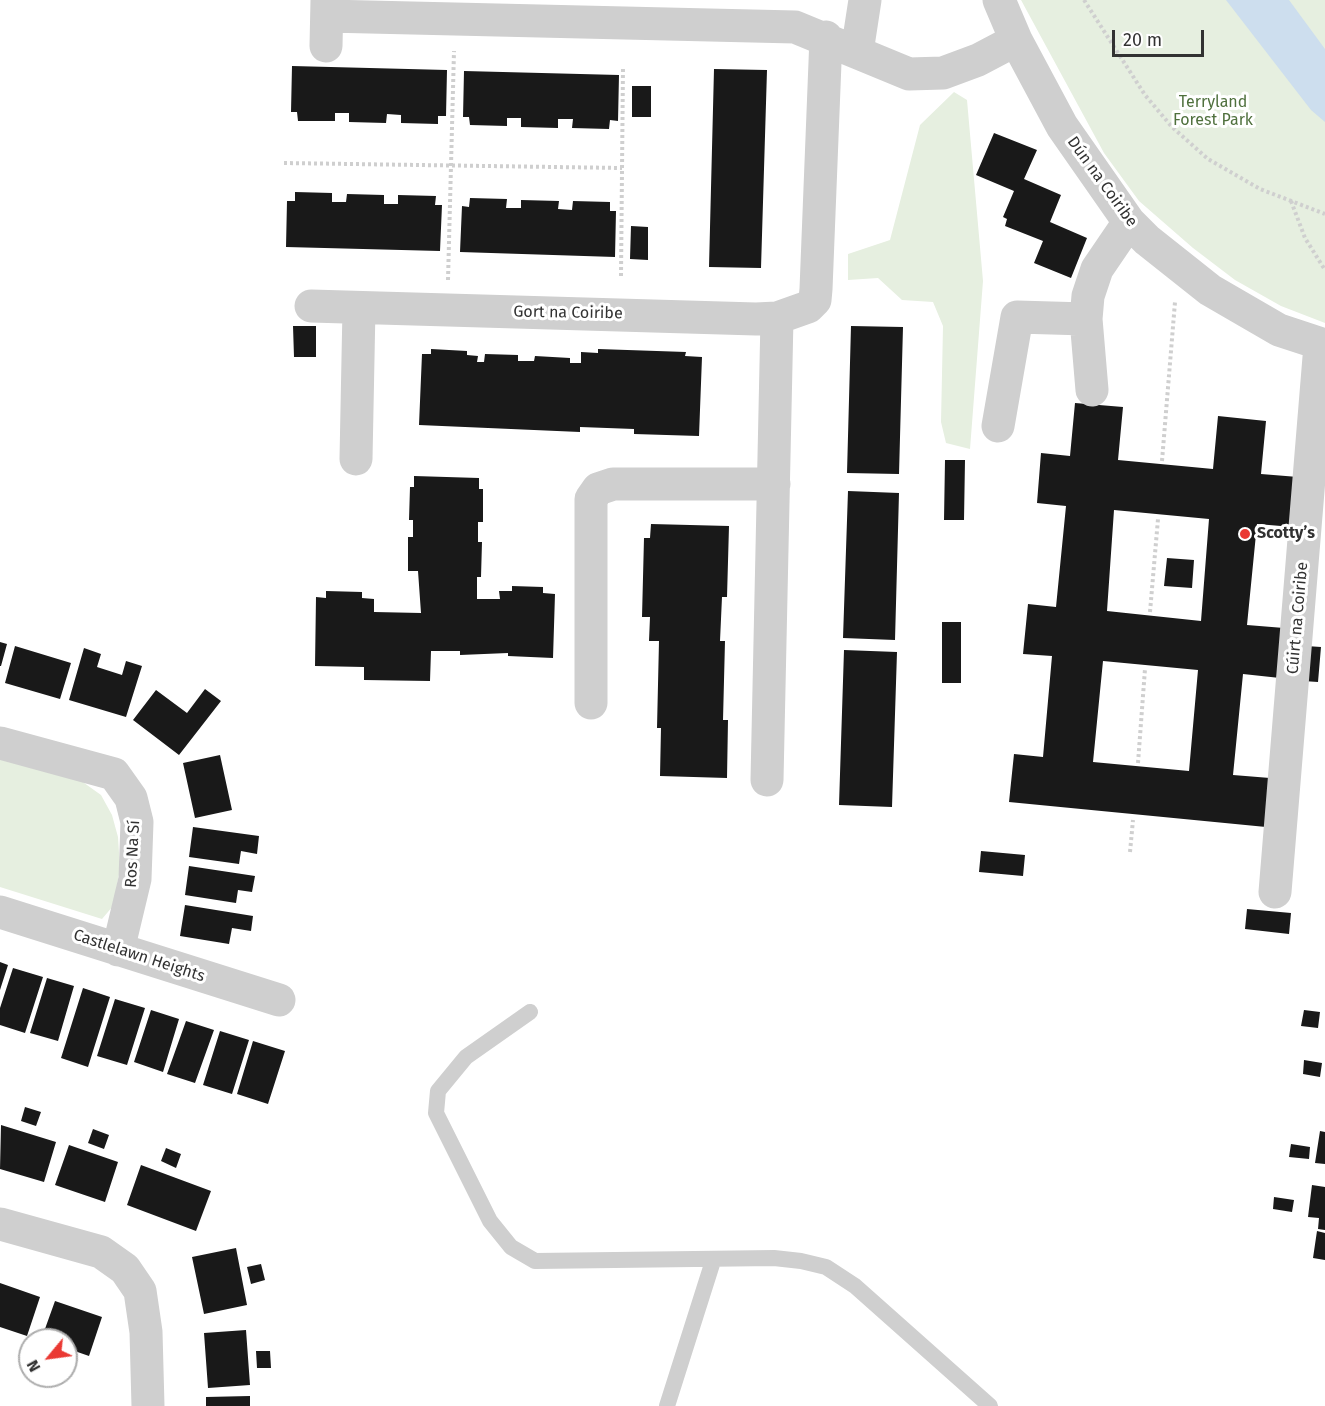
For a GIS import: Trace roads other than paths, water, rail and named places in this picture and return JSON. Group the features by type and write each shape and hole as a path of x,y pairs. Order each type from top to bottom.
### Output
{"street":[{"path":"857,52 865,0"},
{"name":"Dún na Coiribe","path":"999,0 1016,40 1062,126 1129,222 1210,290 1269,324 1323,345"},
{"path":"326,21 454,20 524,11 656,12 795,27 826,37 909,74 943,73 978,60 1016,40"},
{"name":"Gort na Coiribe","path":"311,306 777,318 795,314 808,307 814,300 820,228 826,37"},
{"path":"1092,390 1086,319 1088,296 1097,269 1129,222"},
{"path":"356,459 359,308"},
{"path":"998,426 1017,316 1086,319"},
{"path":"766,780 777,318"},
{"name":"Cúirt na Coiribe","path":"1275,892 1323,345"},
{"path":"591,703 591,499 598,489 613,483 774,484"},
{"name":"Ros Na Sí","path":"0,743 114,774 131,798 137,822 135,879 118,950"},
{"name":"Castlelawn Heights","path":"0,912 279,1000"},
{"path":"0,1224 101,1252 125,1269 140,1291 146,1332 148,1406"}],"lane":[{"path":"530,1012 466,1058 438,1091 436,1113 490,1221 511,1247 535,1261 713,1261 774,1258 826,1267 855,1286 990,1406"},
{"path":"667,1406 713,1261"}],"water":[{"path":"1226,0 1289,0 1325,49 1325,122 1311,110"}],"place":[{"name":"Scotty’s","path":"1245,534"}],"park label":[{"name":"Terryland Forest Park","path":"1213,112"}]}
